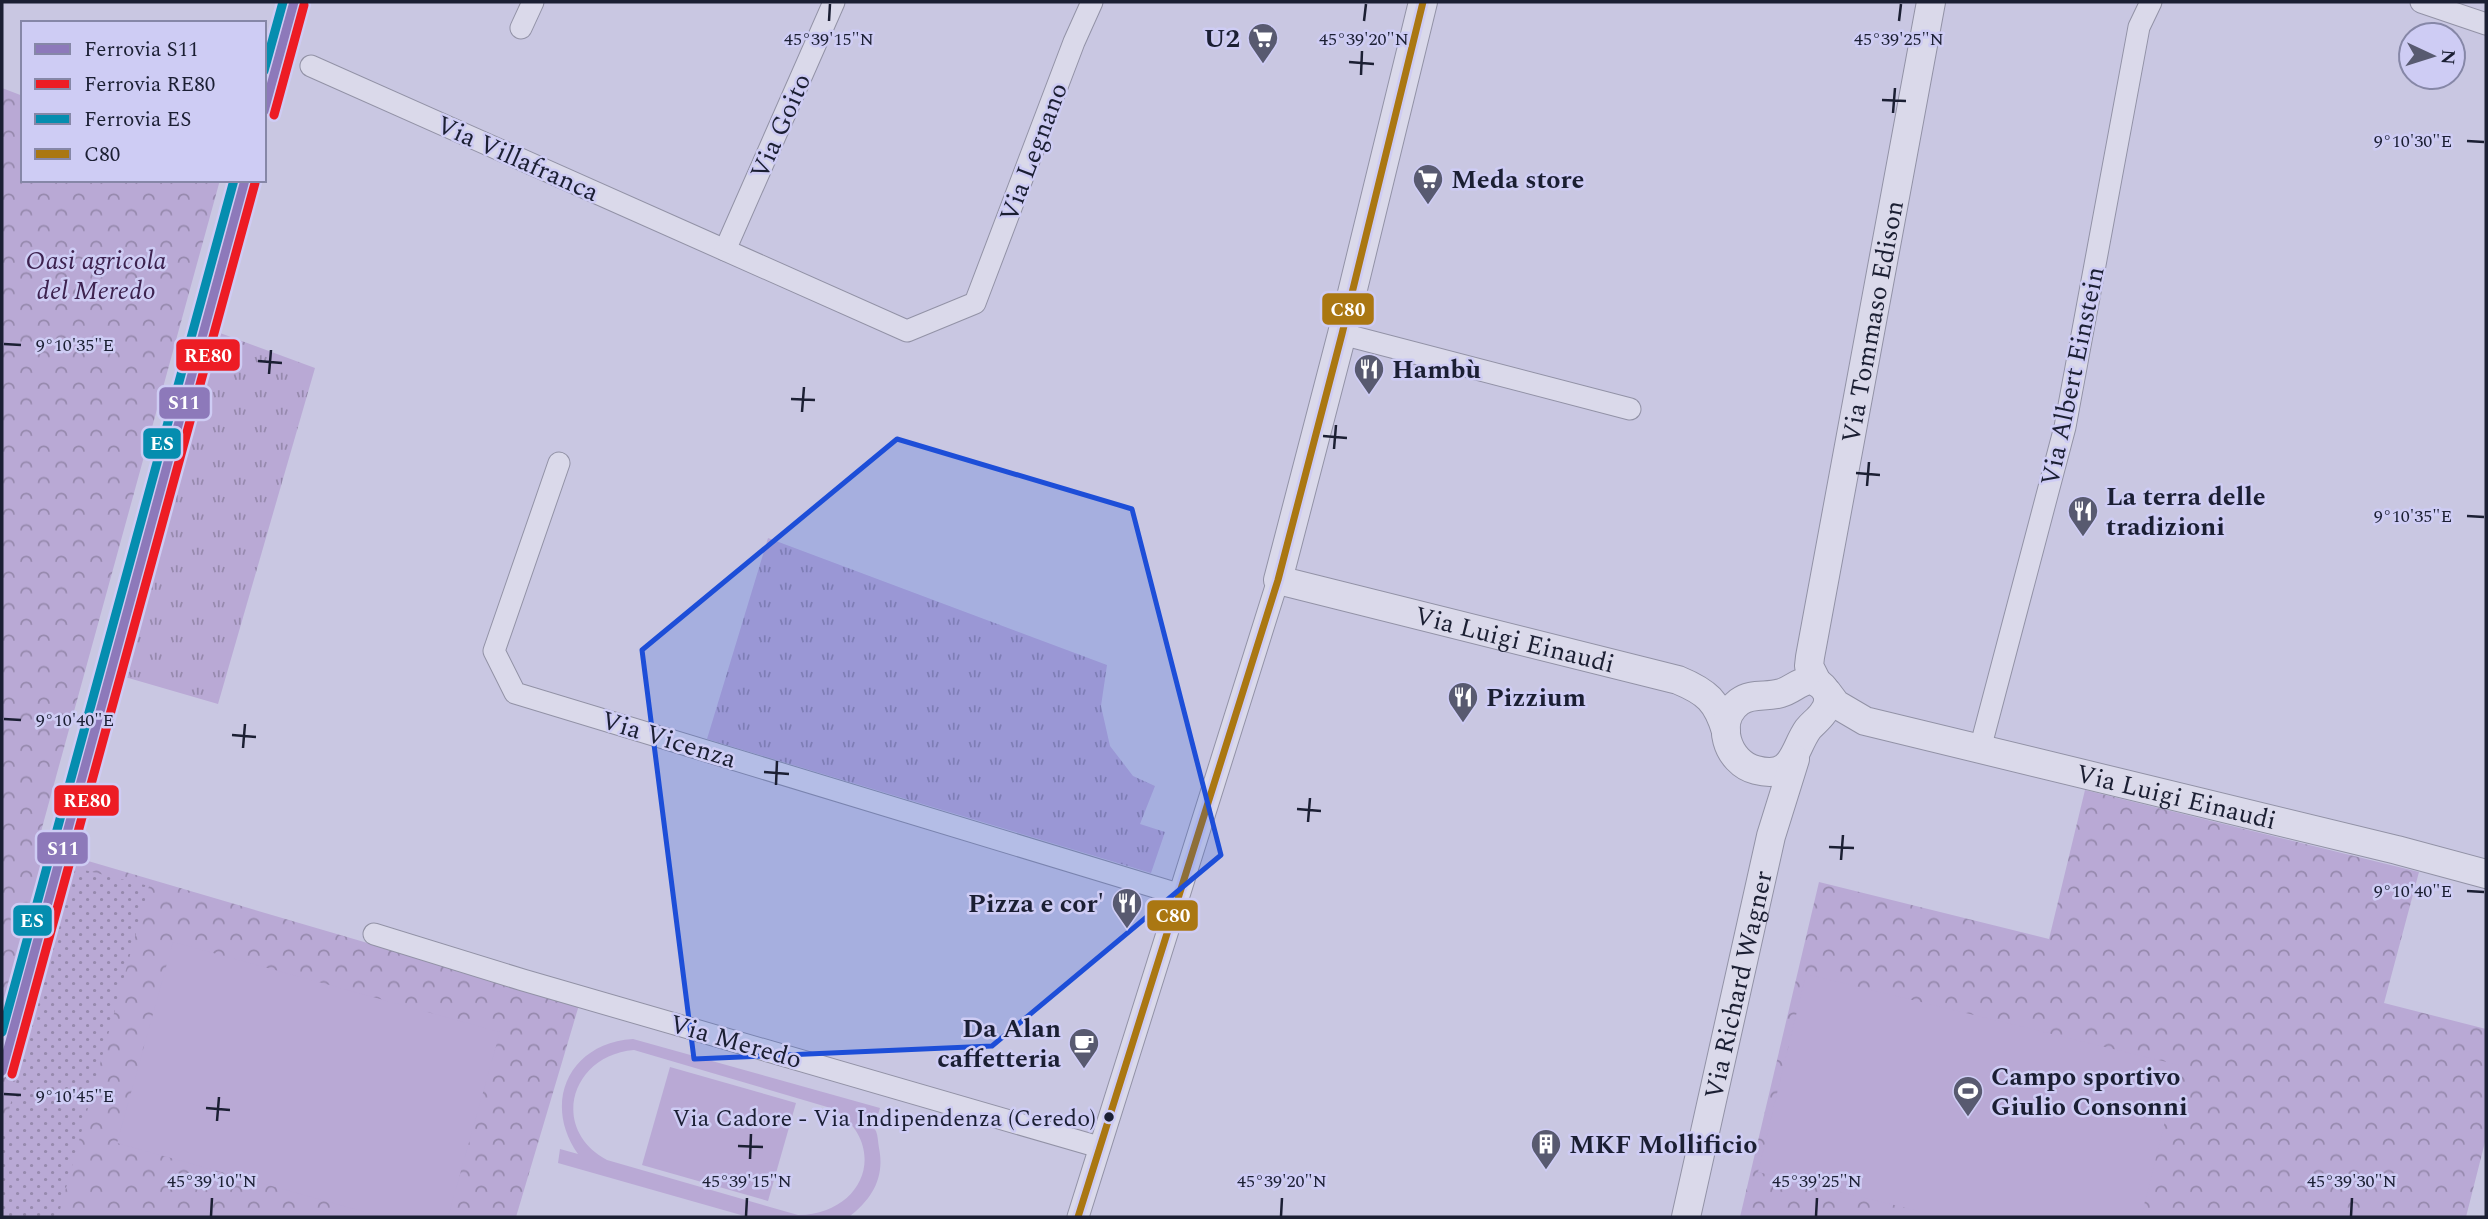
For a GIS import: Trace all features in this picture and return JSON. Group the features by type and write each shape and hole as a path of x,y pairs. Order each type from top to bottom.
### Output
{"street":[{"path":"521,28 533,2"},
{"name":"Via Goito","path":"726,250 834,2"},
{"name":"Via Legnano","path":"975,303 1074,42 1092,2"},
{"path":"1078,1217 1278,580 1342,334 1423,2"},
{"name":"Via Tommaso Edison","path":"1822,687 1811,673 1810,657 1931,2"},
{"name":"Via Albert Einstein","path":"1980,749 2065,427 2139,27 2151,2"},
{"path":"2421,2 2486,24"},
{"name":"Via Villafranca","path":"311,66 907,331 975,303"},
{"path":"1342,334 1630,409"},
{"name":"Via Vicenza","path":"559,463 494,651 515,693 1178,894"},
{"name":"Via Luigi Einaudi","path":"1278,580 1678,680 1696,688 1718,707 1726,731 1727,744 1750,769 1768,772 1784,768 1806,742 1824,731 1866,720"},
{"path":"1726,731 1733,708 1746,698 1781,693 1803,681 1822,687"},
{"name":"Via Luigi Einaudi","path":"1822,687 1836,704 1850,714 1866,720 2486,874"},
{"name":"Via Richard Wagner","path":"1686,1217 1771,836 1796,755 1807,730 1825,710 1828,699 1822,687"},
{"name":"Via Richard Wagner","path":"1740,761 1762,798 1771,836"},
{"name":"Via Meredo","path":"374,934 536,984 1099,1147"}],"highlighted area":[{"path":"897,439 1132,509 1221,855 992,1046 694,1059 642,650"}],"green space":[{"name":"Oasi agricola del Meredo","path":"2,88 21,95 21,182 219,182 37,846 579,1005 516,1217 2,1217"},
{"path":"220,333 315,368 218,704 125,677"},
{"path":"768,538 1107,665 1101,706 1110,746 1133,776 1155,786 1140,824 1165,832 1151,873 707,739"},
{"path":"2085,790 2419,872 2384,1003 2486,1029 2486,1138 2466,1217 1740,1217 1819,882 2049,939"},
{"path":"72,867 149,886 58,1217 2,1217 2,1137"},
{"path":"173,942 500,1032 448,1217 383,1217 117,1143"},
{"name":"Campo sportivo Giulio Consonni","path":"1806,974 2179,1065 2141,1217 1943,1217 1758,1172"},
{"path":"633,1039 880,1108 876,1121 864,1118 878,1137 880,1169 875,1187 864,1203 849,1217 748,1217 558,1163 560,1149 578,1154 567,1135 562,1115 563,1096 568,1079 578,1064 592,1051 611,1043","holes":["634,1050 834,1109 851,1124 861,1141 865,1159 862,1176 853,1191 839,1203 821,1212 798,1215 607,1160 589,1147 578,1130 573,1113 575,1095 582,1079 595,1065 612,1055"]},
{"path":"670,1067 796,1103 768,1201 642,1165"}],"rail line":[{"name":"ES","path":"266,64 283,2"},
{"name":"S11","path":"266,104 294,2"},
{"name":"RE80","path":"274,115 304,5"},
{"name":"ES","path":"2,1032 233,182"},
{"name":"S11","path":"2,1071 244,182"},
{"name":"RE80","path":"12,1074 255,183"}],"transit line":[{"name":"C80","path":"1078,1217 1278,580 1342,334 1423,2"}],"place":[{"name":"U2","path":"1263,65"},
{"name":"Meda store","path":"1428,206"},
{"name":"Hambù","path":"1369,396"},
{"name":"La terra delle tradizioni","path":"2083,538"},
{"name":"Pizzium","path":"1463,724"},
{"name":"Pizza e cor'","path":"1127,930"},
{"name":"Da Alan caffetteria","path":"1084,1070"},
{"name":"Via Cadore - Via Indipendenza (Ceredo)","path":"1109,1117"},
{"name":"Campo sportivo Giulio Consonni","path":"1968,1118"},
{"name":"MKF Mollificio","path":"1546,1171"}]}
